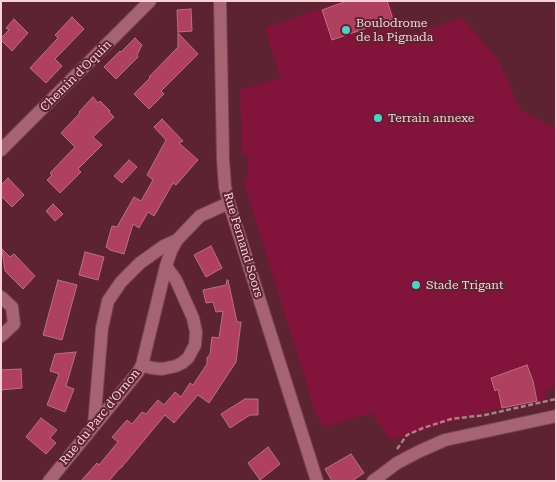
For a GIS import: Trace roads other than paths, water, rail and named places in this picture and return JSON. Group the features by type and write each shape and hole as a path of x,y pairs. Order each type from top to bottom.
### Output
{"street":[{"name":"Chemin d'Oquin","path":"1,150 150,1"},
{"name":"Rue Fernand Soors","path":"220,1 222,158 225,187 317,481"},
{"name":"Rue du Parc d'Ornon","path":"48,481 134,378 142,365 166,266 177,240 200,216 229,203"},
{"path":"94,425 102,328 108,302 121,282 140,263 164,246 177,240"},
{"path":"142,365 162,369 176,366 188,358 195,345 196,332 193,318 176,280 166,266"},
{"path":"1,297 12,307 14,324 1,336"},
{"path":"373,481 397,463 420,450 446,440 556,416"}],"place":[{"name":"Boulodrome de la Pignada","path":"346,30"},
{"name":"Terrain annexe","path":"378,118"},
{"name":"Stade Trigant","path":"416,285"}]}
